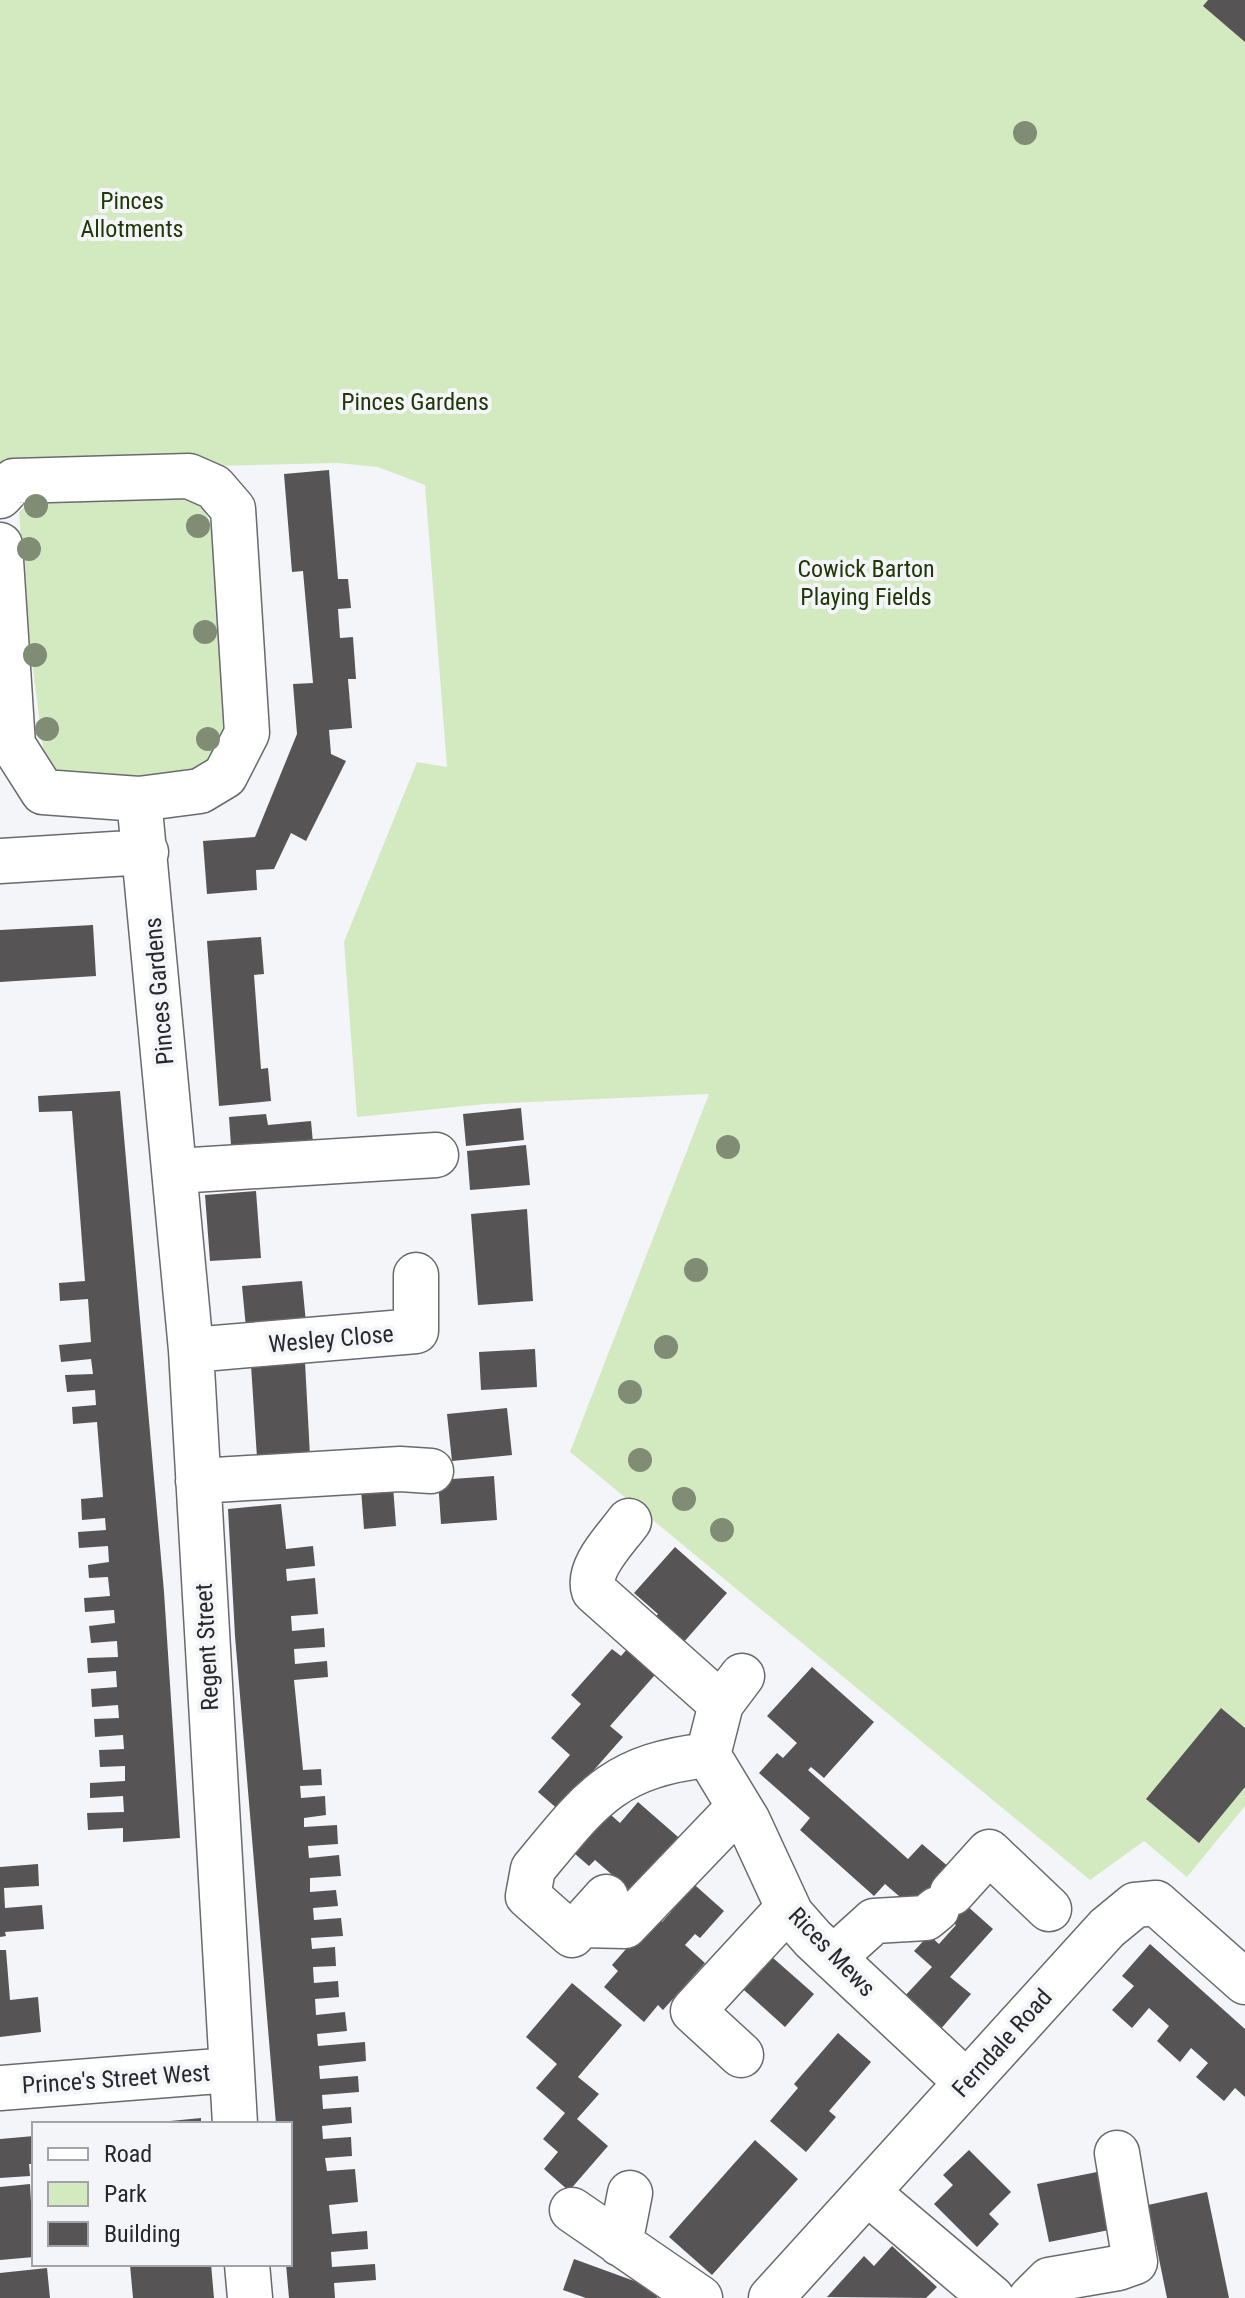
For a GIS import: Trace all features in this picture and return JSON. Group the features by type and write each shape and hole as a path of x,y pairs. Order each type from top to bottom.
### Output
{"street":[{"path":"0,496 14,481 189,476 214,487 233,509 247,733 225,776 200,791 139,799 43,792 13,745 0,545"},
{"name":"Pinces Gardens","path":"139,799 168,1087"},
{"path":"0,861 146,852"},
{"name":"Regent Street","path":"168,1087 191,1350 235,2122"},
{"path":"176,1171 436,1155"},
{"name":"Wesley Close","path":"191,1350 416,1331 416,1275"},
{"path":"198,1481 400,1469 431,1471"},
{"path":"629,1521 595,1569 591,1582 594,1591 731,1690 708,1755 681,1758 637,1772 596,1795 533,1869 528,1896 572,1935 594,1911 625,1926 739,1807"},
{"name":"Rices Mews","path":"708,1755 739,1807 788,1908 833,1958 966,2082"},
{"path":"833,1958 874,1921 926,1918 989,1852 1049,1909"},
{"name":"Ferndale Road","path":"771,2298 1107,1928 1135,1905 1156,1903 1245,1982"},
{"path":"741,2055 693,2011 788,1908"},
{"name":"Prince's Street West","path":"0,2088 231,2070"},
{"path":"1031,2298 1049,2280 1135,2262 1117,2153"},
{"path":"620,2244 630,2193"},
{"path":"868,2193 992,2298"},
{"path":"572,2210 700,2298"},
{"path":"247,2266 250,2298"}],"green space":[{"name":"Cowick Barton Playing Fields","path":"0,0 1245,0 1245,1806 1187,1877 1144,1841 1090,1880 570,1452 709,1094 485,1104 357,1117 344,942 417,762 447,767 425,485 378,467 338,463 0,471"},
{"path":"166,486 198,499 217,535 229,732 218,761 175,782 62,775 45,763 29,638 19,512 41,491"}],"building":[{"path":"1208,0 1245,0 1245,42 1203,6"},
{"path":"329,470 338,579 348,579 351,608 338,609 340,638 353,637 356,679 348,679 352,728 329,730 331,754 346,761 306,841 291,833 274,869 256,870 257,890 207,894 203,841 255,837 297,734 293,684 313,683 303,571 292,572 284,474"},
{"path":"93,925 96,976 0,982 0,930"},
{"path":"261,937 264,974 254,975 261,1069 268,1068 271,1101 219,1106 207,941"},
{"path":"120,1091 164,1592 180,1838 123,1842 123,1828 88,1830 87,1813 124,1812 123,1796 90,1798 90,1783 125,1781 125,1766 100,1767 99,1750 124,1749 123,1735 95,1737 94,1719 119,1718 118,1705 92,1707 91,1689 117,1687 116,1671 88,1673 87,1658 118,1657 117,1641 91,1643 89,1626 115,1623 114,1610 85,1612 84,1598 110,1596 108,1577 89,1578 88,1565 109,1562 108,1546 79,1548 78,1532 106,1530 105,1518 82,1520 81,1499 103,1497 97,1422 73,1424 72,1407 96,1405 95,1390 67,1392 65,1375 93,1374 91,1359 61,1362 59,1345 91,1342 88,1299 60,1301 59,1283 85,1281 72,1111 39,1112 38,1096"},
{"path":"521,1108 524,1140 466,1146 463,1114"},
{"path":"266,1114 268,1125 311,1121 314,1154 232,1160 229,1117"},
{"path":"526,1145 530,1185 470,1190 467,1151"},
{"path":"256,1191 261,1258 210,1261 205,1195"},
{"path":"527,1209 533,1301 478,1305 471,1214"},
{"path":"302,1281 306,1323 246,1328 242,1286"},
{"path":"535,1349 537,1387 481,1390 479,1352"},
{"path":"305,1362 310,1456 257,1458 251,1365"},
{"path":"507,1408 512,1455 452,1461 447,1414"},
{"path":"494,1476 497,1520 441,1524 438,1480"},
{"path":"393,1486 396,1526 364,1529 361,1489"},
{"path":"281,1504 286,1549 313,1546 315,1566 286,1569 287,1581 315,1578 318,1614 291,1616 292,1631 324,1628 325,1647 294,1649 295,1664 327,1661 328,1677 294,1680 303,1770 321,1769 322,1785 300,1786 301,1798 325,1796 326,1815 304,1818 304,1827 337,1825 338,1844 308,1846 309,1858 339,1855 341,1876 310,1878 310,1892 336,1890 338,1906 313,1908 314,1920 341,1918 343,1936 311,1938 312,1949 335,1947 336,1966 313,1967 314,1983 338,1981 339,1997 315,1999 316,2015 345,2012 347,2031 317,2034 318,2046 365,2042 366,2061 319,2066 320,2079 358,2076 359,2092 322,2095 323,2109 351,2107 352,2123 322,2126 323,2139 351,2137 352,2156 325,2158 327,2171 355,2169 358,2202 329,2205 332,2234 367,2231 368,2249 331,2252 332,2267 375,2264 376,2280 334,2283 335,2298 289,2298 286,2266 292,2266 292,2122 276,2122 235,1636 228,1509"},
{"path":"675,1547 727,1593 610,1726 623,1737 579,1787 620,1823 638,1802 685,1843 669,1862 724,1911 700,1938 695,1934 685,1945 705,1963 663,2010 658,2005 644,2022 604,1987 618,1971 612,1965 655,1916 662,1922 671,1912 647,1890 640,1899 595,1860 589,1866 567,1847 582,1830 538,1792 570,1755 551,1738 581,1704 571,1695 612,1649 621,1656 658,1614 634,1593"},
{"path":"812,1667 874,1722 824,1778 811,1767 808,1770 908,1859 922,1844 950,1868 939,1881 993,1929 950,1977 971,1994 939,2031 903,1998 932,1967 914,1951 929,1935 939,1944 956,1925 930,1902 920,1914 885,1884 874,1896 800,1830 810,1818 759,1773 777,1753 783,1758 797,1743 767,1716"},
{"path":"1221,1708 1245,1728 1245,1787 1199,1843 1146,1799"},
{"path":"38,1864 39,1886 4,1888 5,1908 42,1905 44,1929 5,1932 6,1936 0,1937 0,1867"},
{"path":"1150,1944 1245,2029 1245,2097 1235,2088 1224,2101 1196,2077 1208,2063 1191,2048 1180,2062 1157,2041 1169,2026 1149,2008 1132,2028 1112,2010 1134,1986 1122,1976"},
{"path":"0,1950 6,1950 10,2000 38,1997 41,2032 0,2037"},
{"path":"764,1950 814,1994 785,2027 735,1982"},
{"path":"572,1983 622,2025 578,2077 599,2094 577,2119 608,2146 569,2191 544,2169 558,2152 543,2139 565,2113 536,2088 557,2064 526,2037"},
{"path":"838,2033 871,2062 829,2111 836,2117 806,2152 770,2121 798,2088 794,2084"},
{"path":"201,2118 201,2122 160,2122"},
{"path":"32,2136 30,2176 0,2178 0,2139"},
{"path":"755,2140 798,2179 712,2275 669,2237"},
{"path":"969,2150 1011,2192 989,2214 999,2224 977,2247 934,2204 953,2185 943,2175"},
{"path":"1097,2172 1109,2230 1049,2242 1037,2184"},
{"path":"30,2184 32,2257 0,2260 0,2187"},
{"path":"1207,2192 1229,2298 1167,2298 1148,2205"},
{"path":"892,2246 937,2287 926,2298 827,2297 864,2256 874,2266"},
{"path":"574,2259 659,2290 657,2298 586,2298 563,2290"},
{"path":"130,2266 211,2266 214,2298 133,2298"},
{"path":"47,2268 50,2298 0,2298 0,2273"}],"park label":[{"name":"Pinces Allotments","path":"132,215"}]}
